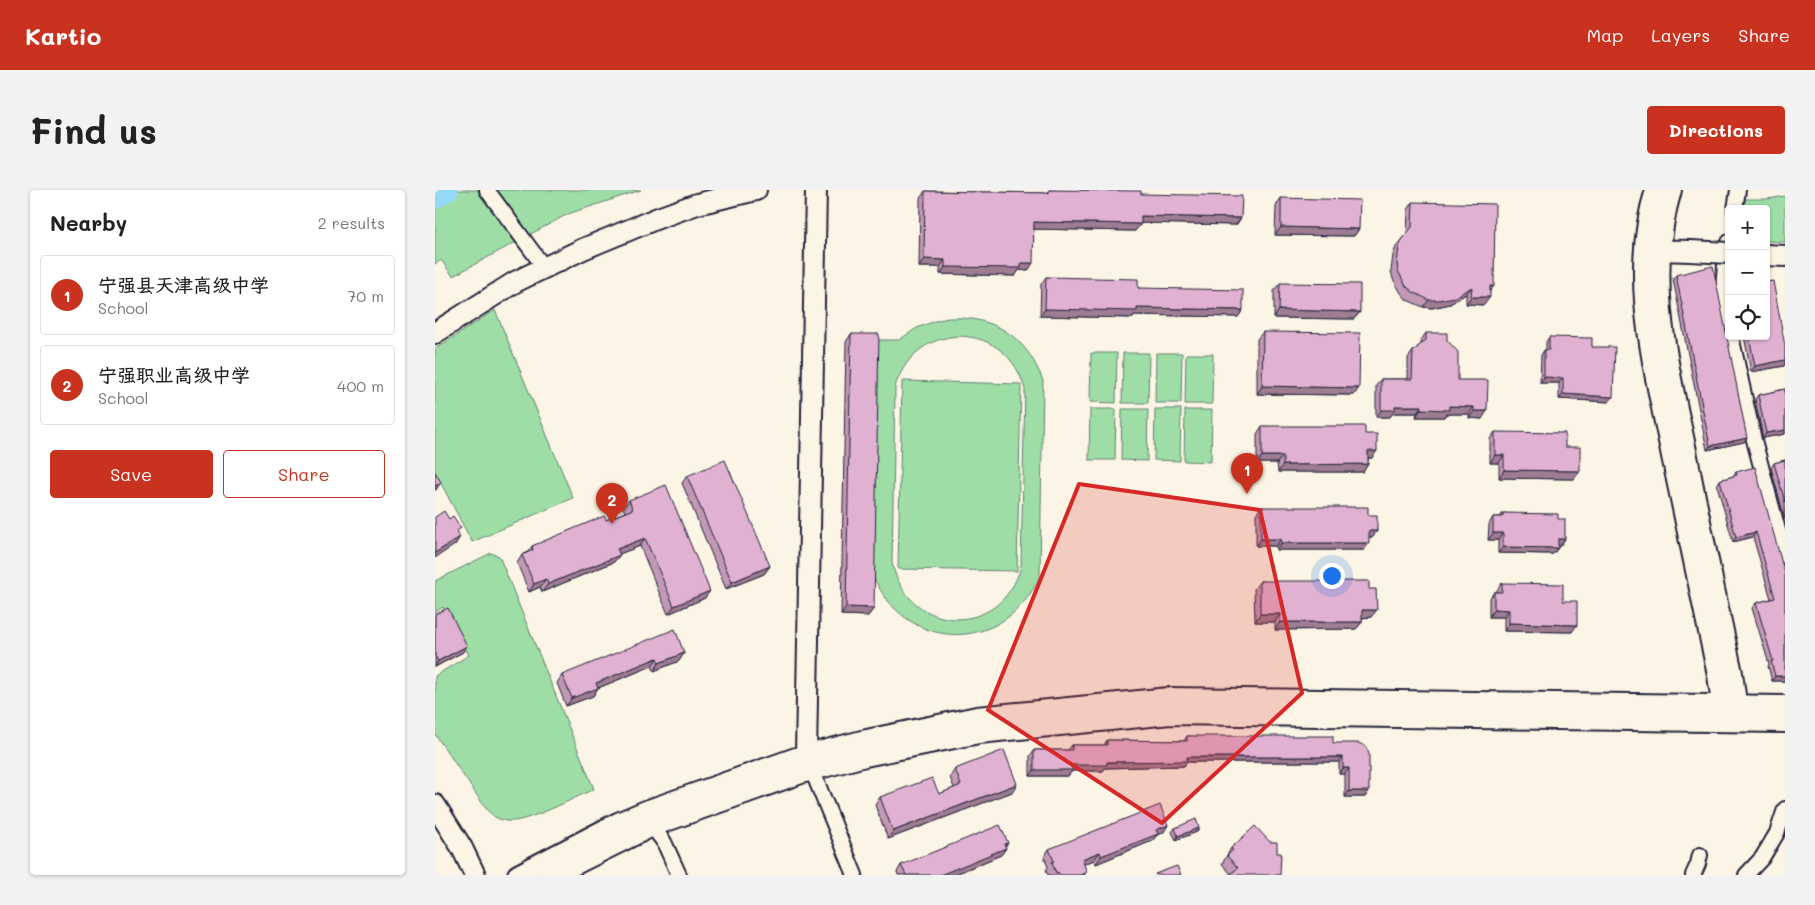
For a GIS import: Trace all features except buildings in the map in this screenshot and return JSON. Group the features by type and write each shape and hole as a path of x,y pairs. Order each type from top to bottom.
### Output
{"street":[{"path":"487,190 544,267"},
{"path":"435,333 499,292 544,267 591,245 697,204 756,190"},
{"path":"816,190 809,762 855,875"},
{"path":"1736,205 1738,190"},
{"path":"1663,194 1659,307 1732,673 1731,713"},
{"path":"1663,194 1646,240 1645,308 1660,397 1718,675 1731,713"},
{"path":"1660,250 1725,253"},
{"path":"1725,301 1723,290 1728,250"},
{"path":"1732,340 1754,440 1785,556"},
{"path":"553,875 652,826 862,740 977,717 1169,698 1731,713 1785,722"},
{"path":"1731,713 1785,706"},
{"path":"517,875 646,811 809,762"},
{"path":"435,805 462,848 475,875"},
{"path":"1746,875 1761,858 1777,833 1785,809"},
{"path":"652,826 664,842 679,875"},
{"path":"1693,875 1700,854"}],"highlighted area":[{"path":"1079,484 1260,510 1302,693 1162,823 988,710"}],"green space":[{"path":"435,190 641,190 568,214 453,276 441,260 435,264"},
{"path":"1785,196 1785,242 1770,241 1770,205 1743,205 1744,199 1768,199"},
{"path":"495,310 573,498 472,542 435,472 435,349"},
{"path":"966,318 995,325 1018,341 1028,352 1043,381 1040,576 1024,602 1003,620 980,631 955,634 930,630 907,619 887,600 872,573 877,340 899,340 917,328 938,320","holes":["947,337 971,337 992,345 1009,358 1016,367 1025,389 1021,566 1011,590 995,606 976,616 956,619 935,615 917,604 902,587 892,563 895,387 899,376 911,358 927,345"]},
{"path":"1091,353 1117,353 1116,403 1090,402"},
{"path":"1123,353 1149,353 1148,403 1122,403"},
{"path":"1156,353 1182,353 1181,403 1155,403"},
{"path":"1186,354 1213,354 1212,404 1185,404"},
{"path":"902,381 1021,384 1017,571 898,569"},
{"path":"1090,409 1116,409 1115,460 1089,460"},
{"path":"1122,409 1148,409 1147,461 1121,460"},
{"path":"1155,409 1181,409 1180,461 1154,460"},
{"path":"1185,410 1212,410 1211,462 1184,461"},
{"path":"491,553 499,556 594,789 538,814 515,821 501,820 487,810 435,734 435,676 469,655 443,607 435,612 435,581"}],"waterway":[{"path":"435,198 448,190"}],"place":[{"name":"宁强县天津高级中学","path":"1247,494"},
{"name":"宁强职业高级中学","path":"612,524"}]}
